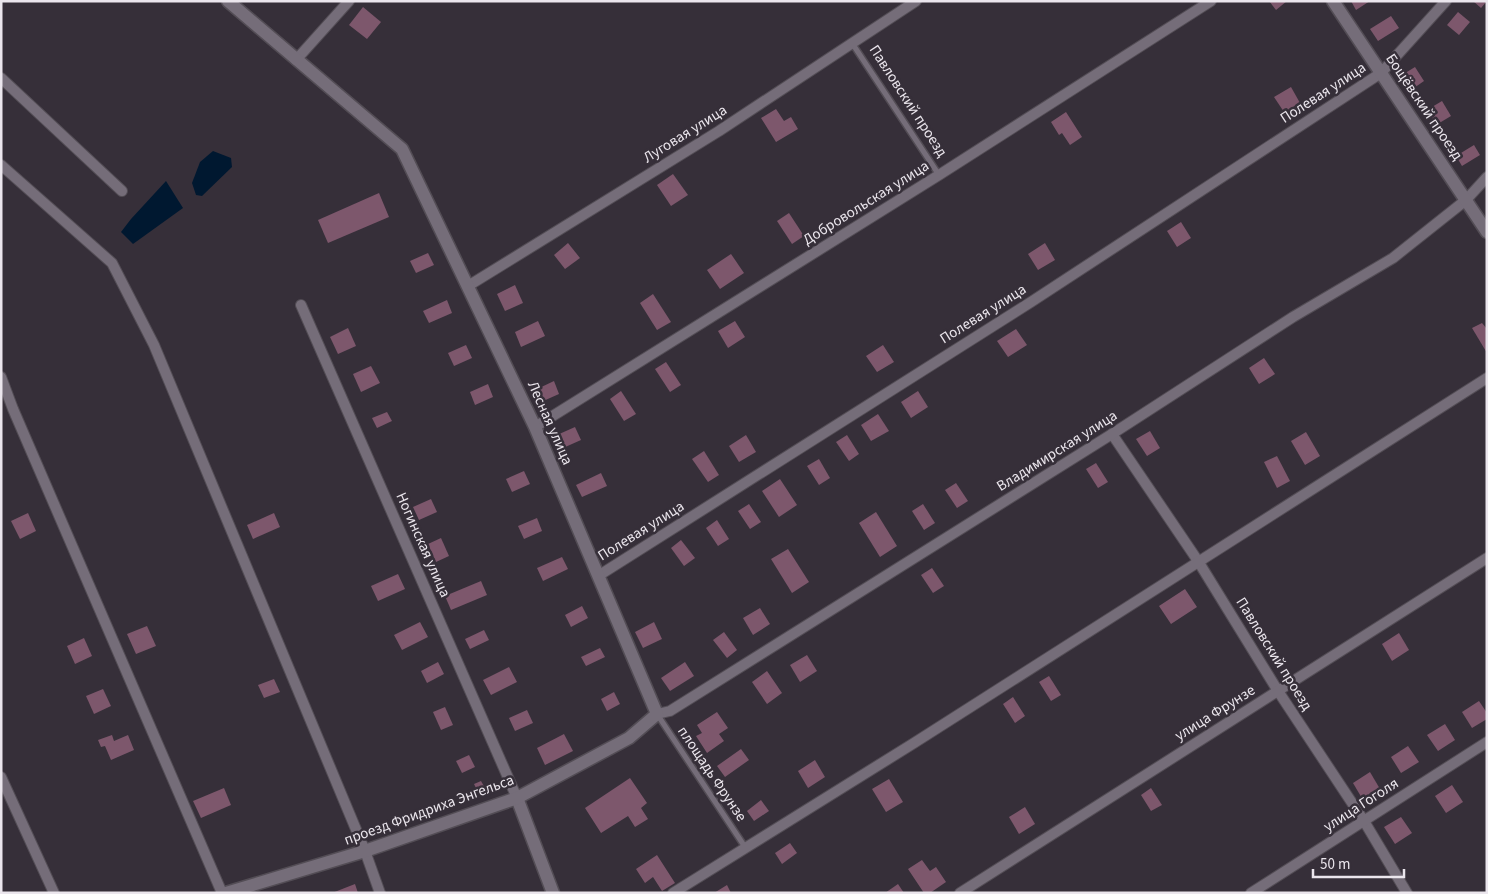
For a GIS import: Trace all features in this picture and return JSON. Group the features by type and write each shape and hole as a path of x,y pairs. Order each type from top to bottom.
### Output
{"street":[{"path":"228,1 296,60 348,1"},
{"name":"Луговая улица","path":"468,286 719,131 916,1"},
{"name":"Добровольская улица","path":"535,427 939,175 1211,1"},
{"name":"Бощёвский проезд","path":"1333,1 1487,232"},
{"name":"Полевая улица","path":"598,576 1031,302 1381,73 1446,1"},
{"name":"Лесная улица","path":"296,60 402,149 535,427 657,714"},
{"path":"1,78 122,191"},
{"path":"1,165 112,262 154,345 365,852 380,893"},
{"name":"Владимирская улица","path":"657,714 670,711 1112,434 1293,317 1392,258 1466,200 1487,177"},
{"name":"Ногинская улица","path":"301,305 517,798"},
{"path":"1,377 13,409 224,893"},
{"path":"673,893 914,744 1487,378"},
{"name":"Павловский проезд","path":"1112,434 1198,561 1278,691 1364,821 1407,893"},
{"name":"улица Фрунзе","path":"960,893 1487,558"},
{"name":"проезд Фридриха Энгельса","path":"224,893 365,852 517,798 629,738 657,714"},
{"name":"улица Гоголя","path":"1251,893 1487,742"},
{"path":"1,777 54,893"},
{"path":"517,798 553,893"}],"lane":[{"name":"Павловский проезд","path":"852,44 939,175"},
{"name":"площадь Фрунзе","path":"657,714 746,847"}],"water":[{"path":"213,151 231,158 232,167 202,196 196,195 192,183 200,162"},
{"path":"166,181 183,208 133,244 121,232"}],"building":[{"path":"1269,1 1287,1 1276,10"},
{"path":"1351,1 1370,1 1356,10"},
{"path":"1473,1 1487,1 1481,8"},
{"path":"363,7 381,22 367,39 349,25"},
{"path":"1458,12 1470,22 1459,35 1447,25"},
{"path":"1391,16 1399,28 1378,41 1370,29"},
{"path":"1415,67 1424,81 1411,90 1402,75"},
{"path":"1291,87 1300,103 1284,112 1274,97"},
{"path":"1442,101 1451,116 1436,125 1427,110"},
{"path":"776,109 784,121 791,117 798,129 776,142 761,118"},
{"path":"1066,112 1082,137 1070,145 1062,133 1059,135 1051,122"},
{"path":"1474,145 1480,155 1462,166 1456,156"},
{"path":"673,174 688,195 671,206 657,185"},
{"path":"379,193 389,217 328,243 318,220"},
{"path":"789,213 804,236 792,244 777,221"},
{"path":"1181,222 1191,238 1177,247 1167,231"},
{"path":"568,243 580,258 565,269 554,255"},
{"path":"1045,243 1055,260 1038,270 1028,254"},
{"path":"428,253 434,265 416,273 410,261"},
{"path":"731,254 744,273 720,289 707,270"},
{"path":"515,285 523,303 505,311 497,294"},
{"path":"653,294 671,322 657,330 640,303"},
{"path":"447,300 452,313 429,323 423,311"},
{"path":"538,321 545,336 521,347 515,332"},
{"path":"735,321 745,337 728,348 718,331"},
{"path":"1482,323 1487,329 1487,353 1472,328"},
{"path":"348,328 356,346 338,354 330,337"},
{"path":"1016,329 1027,345 1008,357 997,341"},
{"path":"466,345 472,358 454,366 448,353"},
{"path":"883,345 894,362 877,372 866,356"},
{"path":"1264,358 1275,374 1259,384 1249,368"},
{"path":"666,362 681,385 670,392 655,369"},
{"path":"371,366 380,383 361,392 353,374"},
{"path":"554,381 559,394 541,402 535,390"},
{"path":"488,384 493,397 475,405 470,392"},
{"path":"621,391 636,414 624,421 610,399"},
{"path":"918,391 928,407 911,418 901,402"},
{"path":"387,412 392,421 377,428 372,418"},
{"path":"878,414 889,431 871,441 861,425"},
{"path":"575,427 581,440 563,448 557,435"},
{"path":"1150,431 1160,448 1147,456 1136,439"},
{"path":"1306,432 1320,456 1305,465 1291,441"},
{"path":"746,435 756,452 739,462 729,446"},
{"path":"847,435 859,454 849,461 836,442"},
{"path":"704,451 719,475 708,482 692,459"},
{"path":"1277,456 1290,481 1277,488 1264,462"},
{"path":"819,459 830,478 819,485 807,466"},
{"path":"1096,463 1108,482 1098,488 1086,469"},
{"path":"524,471 530,484 512,492 506,479"},
{"path":"601,473 607,486 582,497 576,485"},
{"path":"780,479 797,505 779,517 762,491"},
{"path":"956,483 968,501 957,508 945,490"},
{"path":"431,499 437,512 419,520 413,507"},
{"path":"749,504 761,522 750,529 738,511"},
{"path":"923,504 935,523 924,530 912,511"},
{"path":"876,512 897,546 880,557 859,523"},
{"path":"28,513 36,531 20,539 11,521"},
{"path":"274,513 280,527 253,539 247,525"},
{"path":"537,518 542,531 524,539 518,526"},
{"path":"717,520 729,539 718,546 706,528"},
{"path":"441,538 449,556 436,562 428,544"},
{"path":"681,540 695,558 684,566 671,548"},
{"path":"788,549 809,582 792,593 771,559"},
{"path":"562,557 568,569 543,581 537,568"},
{"path":"932,568 944,586 933,593 921,575"},
{"path":"398,574 405,589 378,601 371,586"},
{"path":"481,581 487,595 451,610 445,596"},
{"path":"1185,589 1197,607 1171,624 1159,606"},
{"path":"582,606 588,618 571,627 565,615"},
{"path":"760,608 770,624 753,635 743,618"},
{"path":"420,622 428,637 402,650 394,635"},
{"path":"654,622 662,639 643,648 635,632"},
{"path":"147,626 156,646 136,654 127,634"},
{"path":"484,630 489,640 470,649 465,639"},
{"path":"724,632 737,650 727,658 713,640"},
{"path":"1399,633 1409,650 1392,661 1382,644"},
{"path":"84,638 92,656 75,664 67,646"},
{"path":"600,648 605,657 586,666 581,657"},
{"path":"807,655 817,671 800,682 790,665"},
{"path":"438,662 444,674 427,683 421,671"},
{"path":"685,662 694,676 670,691 661,678"},
{"path":"509,667 517,682 491,695 483,680"},
{"path":"767,671 782,693 767,704 752,682"},
{"path":"1049,676 1061,695 1051,701 1039,682"},
{"path":"274,679 280,692 264,698 258,685"},
{"path":"103,689 111,706 94,714 86,696"},
{"path":"614,692 620,704 607,711 601,699"},
{"path":"1013,697 1025,716 1015,723 1003,704"},
{"path":"1479,701 1487,713 1487,719 1472,728 1462,712"},
{"path":"445,707 453,725 441,730 433,712"},
{"path":"527,710 533,723 515,731 509,718"},
{"path":"717,712 728,728 719,734 724,741 707,753 696,736 702,733 697,725"},
{"path":"1445,724 1455,740 1438,751 1427,735"},
{"path":"564,734 573,751 545,765 537,748"},
{"path":"112,735 114,741 128,735 134,750 111,760 105,746 101,747 98,740"},
{"path":"1408,746 1419,762 1401,773 1391,757"},
{"path":"741,749 749,760 725,777 717,766"},
{"path":"469,755 475,767 462,773 456,761"},
{"path":"815,760 825,777 808,788 798,771"},
{"path":"1370,772 1380,789 1363,800 1353,783"},
{"path":"630,778 647,803 641,808 648,819 635,827 628,816 601,833 585,808"},
{"path":"889,779 903,802 886,812 872,789"},
{"path":"481,781 485,788 478,792 474,784"},
{"path":"1452,785 1463,802 1446,813 1435,796"},
{"path":"224,788 231,805 201,818 193,801"},
{"path":"1151,788 1162,805 1151,811 1141,795"},
{"path":"761,800 769,811 754,821 747,811"},
{"path":"1025,807 1035,824 1019,834 1009,817"},
{"path":"1401,817 1412,833 1395,844 1384,827"},
{"path":"790,843 797,853 782,864 775,853"},
{"path":"657,855 675,883 662,891 653,877 645,883 636,869"},
{"path":"922,860 930,871 936,867 946,882 930,893 924,893 908,869"},
{"path":"355,884 358,893 332,893"},
{"path":"898,884 904,893 885,893"},
{"path":"727,885 731,893 714,893"}]}
